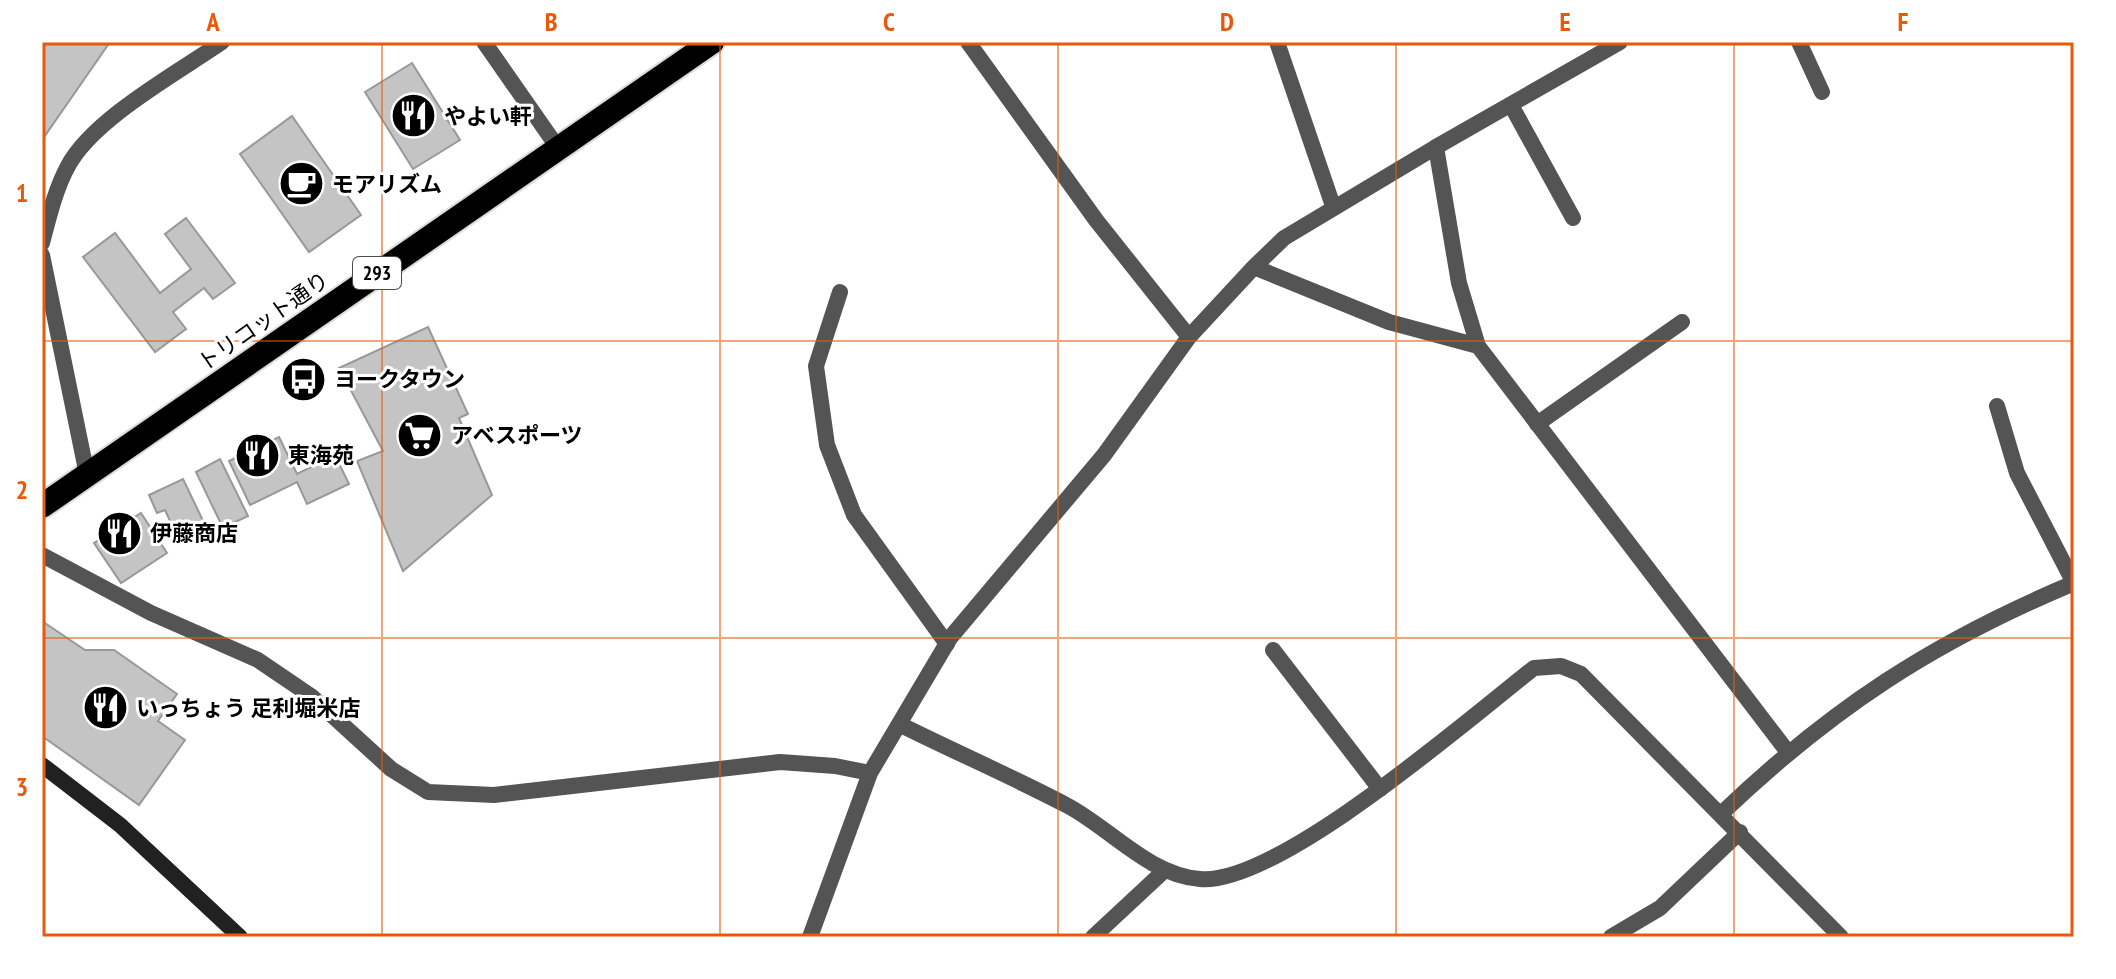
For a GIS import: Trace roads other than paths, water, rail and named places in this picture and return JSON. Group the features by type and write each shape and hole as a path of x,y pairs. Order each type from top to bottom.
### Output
{"highway":[{"name":"トリコット通り","path":"42,506 712,42"}],"street":[{"path":"42,243 54,199 69,164 97,128 222,42"},
{"path":"484,42 558,148"},
{"path":"968,42 1096,220 1189,337"},
{"path":"1277,42 1333,206"},
{"path":"810,937 870,773 947,644 1104,455 1189,337 1284,238 1333,206 1620,42"},
{"path":"1799,42 1822,92"},
{"path":"1511,105 1573,218"},
{"path":"1436,147 1459,283 1478,346 1787,751"},
{"path":"42,255 87,475"},
{"path":"1254,267 1389,322 1478,346"},
{"path":"840,292 816,366 827,445 854,515 947,644"},
{"path":"1537,424 1682,322"},
{"path":"1722,813 1787,751 1934,648 2074,583 2017,473 1997,406"},
{"path":"42,555 151,613 258,660 311,696 391,769 428,792 494,795 780,762 835,766 870,773"},
{"path":"1273,650 1380,789"},
{"path":"899,724 1071,808 1165,870 1201,880 1243,872 1353,810 1534,668 1561,666 1581,674 1722,813 1841,937"},
{"path":"42,765 120,825 240,937"},
{"path":"1611,937 1660,908 1740,832"},
{"path":"1093,937 1165,870"}],"place":[{"name":"やよい軒","path":"413,116"},
{"name":"モアリズム","path":"301,184"},
{"name":"ヨークタウン","path":"303,379"},
{"name":"アベスポーツ","path":"420,435"},
{"name":"東海苑","path":"257,455"},
{"name":"伊藤商店","path":"119,533"},
{"name":"いっちょう 足利堀米店","path":"105,708"}]}
